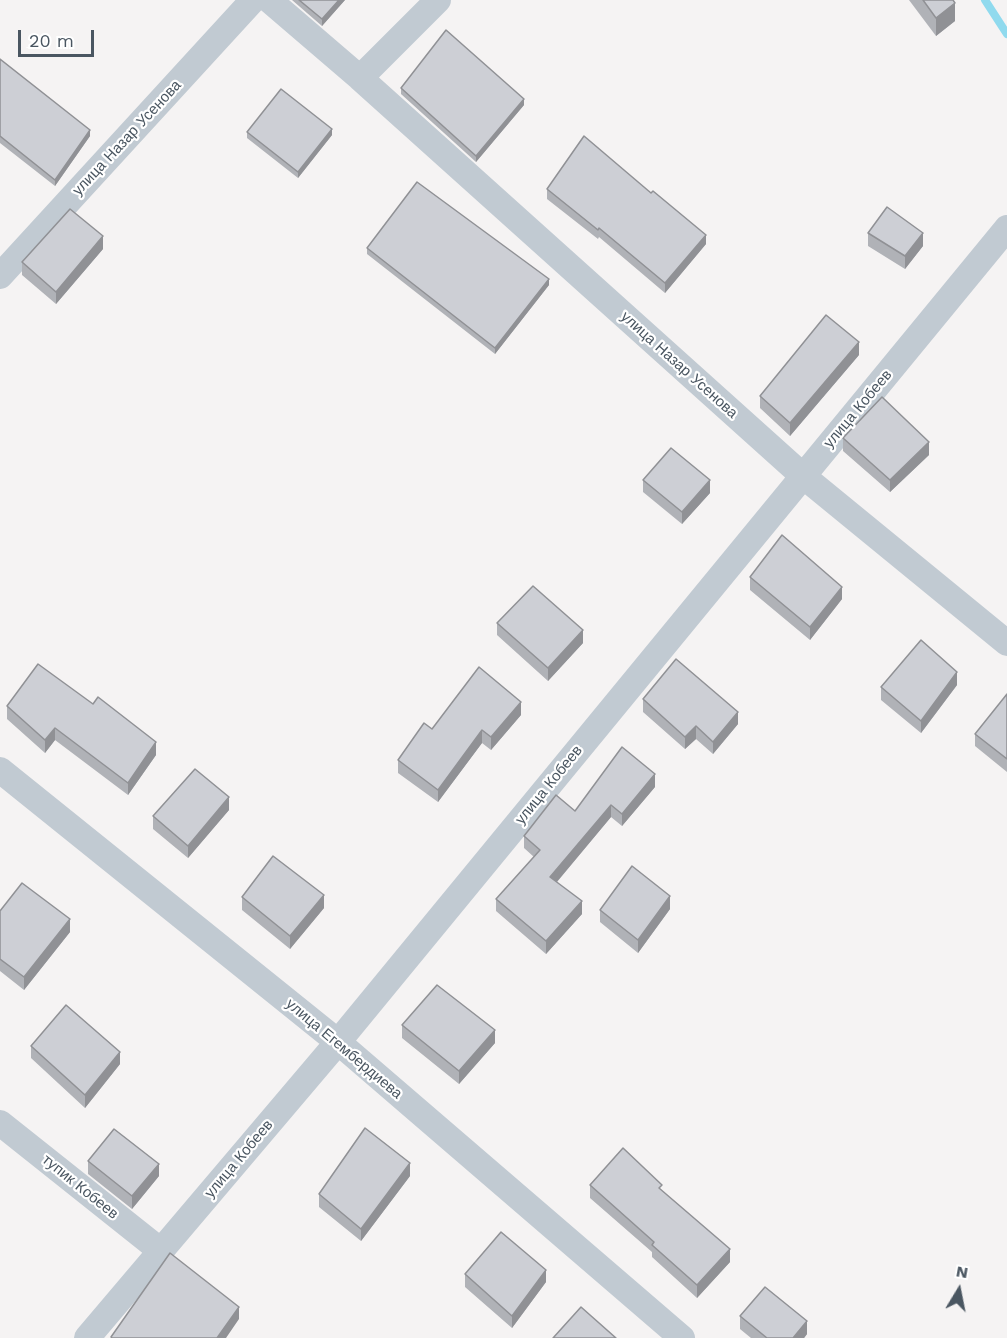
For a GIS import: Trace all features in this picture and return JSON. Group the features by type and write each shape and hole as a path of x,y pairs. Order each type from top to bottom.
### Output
{"street":[{"name":"улица Назар Усенова","path":"0,276 253,0"},
{"name":"улица Назар Усенова","path":"268,0 360,78 803,476 1007,643"},
{"path":"360,78 438,0"},
{"name":"улица Кобеев","path":"87,1338 338,1042 1007,228"},
{"name":"улица Егембердиева","path":"0,770 338,1042 682,1338"},
{"name":"тупик Кобеев","path":"0,1123 161,1251"}],"building":[{"path":"299,0 339,0 322,19"},
{"path":"923,0 953,0 955,3 936,18"},
{"path":"446,30 524,99 476,156 401,88"},
{"path":"0,59 90,130 55,180 0,136"},
{"path":"281,89 332,129 298,172 247,132"},
{"path":"584,136 651,193 653,191 706,235 665,283 599,228 598,230 547,189"},
{"path":"417,182 549,279 495,348 367,248"},
{"path":"887,207 923,233 905,256 868,233"},
{"path":"70,209 103,236 56,292 22,262"},
{"path":"826,315 859,342 790,423 760,396"},
{"path":"882,397 929,442 890,480 843,438"},
{"path":"671,448 710,480 682,512 643,480"},
{"path":"782,535 842,587 810,627 750,577"},
{"path":"533,586 583,630 548,668 497,623"},
{"path":"921,640 957,672 921,721 881,687"},
{"path":"676,659 738,712 713,742 696,726 685,737 643,699"},
{"path":"38,664 93,704 98,697 156,742 128,783 55,728 45,740 7,706"},
{"path":"479,667 521,702 491,737 482,730 438,790 398,760 424,723 432,729"},
{"path":"1007,694 1007,759 975,734"},
{"path":"622,747 655,774 622,814 611,805 550,877 582,901 546,941 496,899 540,850 524,836 556,795 575,811"},
{"path":"195,769 229,797 188,846 153,816"},
{"path":"273,856 324,895 290,936 242,897"},
{"path":"632,866 670,896 638,940 600,910"},
{"path":"22,883 70,919 24,977 0,959 0,911"},
{"path":"437,985 495,1030 459,1071 402,1025"},
{"path":"66,1005 120,1052 85,1095 31,1046"},
{"path":"365,1128 410,1163 361,1229 319,1194"},
{"path":"114,1129 159,1164 132,1196 88,1161"},
{"path":"623,1148 662,1185 659,1188 730,1249 697,1285 652,1245 654,1242 590,1185"},
{"path":"501,1232 546,1270 512,1316 465,1274"},
{"path":"170,1253 239,1307 217,1338 112,1338 111,1337"},
{"path":"765,1287 807,1321 793,1338 767,1338 740,1316"},
{"path":"581,1307 616,1338 553,1338"}],"waterway":[{"path":"985,0 1007,34"}]}
